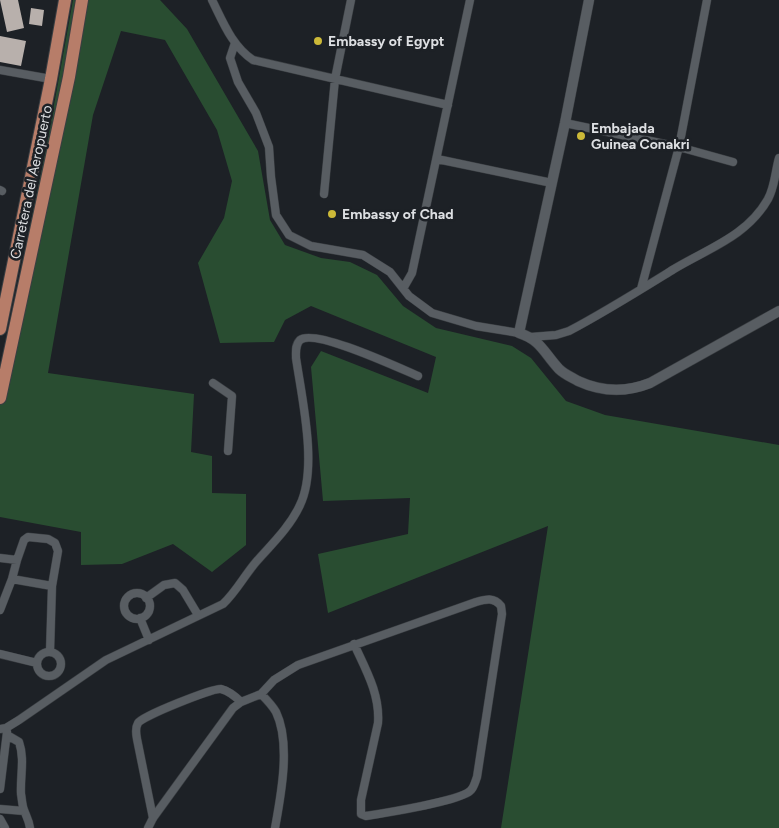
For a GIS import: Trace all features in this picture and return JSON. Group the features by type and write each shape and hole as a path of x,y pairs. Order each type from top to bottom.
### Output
{"main road":[{"name":"Carretera del Aeropuerto","path":"0,329 51,79 65,0"},
{"name":"Carretera del Aeropuerto","path":"0,398 5,350 41,209 69,76 82,0"},
{"path":"26,205 41,209"}],"street":[{"path":"221,0 214,4 235,43 243,53 254,60 448,105"},
{"path":"324,194 334,79 351,0"},
{"path":"404,287 412,273 470,0"},
{"path":"519,333 565,123 589,0"},
{"path":"641,289 679,147 707,0"},
{"path":"235,43 230,58 238,82 256,114 270,147 271,177 276,215 289,235 311,246 364,255 390,272 404,287 409,296 432,313 476,326 519,333 531,337 556,335 569,331 730,239 745,227 768,200 774,185 779,158"},
{"path":"0,70 51,79"},
{"path":"565,123 679,147 733,162"},
{"path":"437,159 552,183"},
{"path":"531,337 548,354 560,370 568,376 605,390 622,390 638,388 650,383 779,311"},
{"path":"4,731 66,686 106,660 223,604 247,572 282,532 300,507 306,492 308,478 308,445 296,358 296,346 301,339 317,338 336,342 418,376"},
{"path":"213,384 232,396 228,451"},
{"path":"0,610 24,540 28,537 48,539 55,543 58,551 52,586 50,652"},
{"path":"0,558 17,560"},
{"path":"12,579 52,586"},
{"path":"146,598 164,585 175,584 183,590 198,615"},
{"path":"131,594 139,594 146,598 148,602 147,614 136,619 128,616 124,604 131,594"},
{"path":"148,828 153,818 233,708 241,702 261,694 274,680 298,665 354,644 485,599 492,599 501,606 502,614 477,777 470,792 451,800 366,816 362,814 361,800 378,723 378,713 377,699 372,682 354,644"},
{"path":"140,618 149,640"},
{"path":"50,652 57,655 60,669 48,676 41,673 37,663 43,654 50,652"},
{"path":"0,654 37,663"},
{"path":"54,674 66,686"},
{"path":"153,818 137,738 136,730 138,723 142,718 153,713 215,690 226,691 241,702"},
{"path":"261,694 276,712 281,729 283,755 282,790 275,828"},
{"path":"0,789 4,731"},
{"path":"4,731 19,742 23,755 21,791 24,811 29,819 30,828"},
{"path":"0,809 24,811"},
{"path":"0,819 6,828"}],"green space":[{"path":"73,0 160,0 187,29 258,151 270,220 285,245 321,258 350,262 377,275 403,306 436,328 512,346 531,358 566,401 605,415 779,445 779,828 501,828 548,526 328,613 318,554 408,534 410,498 323,501 311,367 321,351 428,393 436,357 311,306 285,320 274,342 220,343 198,263 224,218 232,181 217,130 165,40 121,31 93,115 48,373 194,394 191,452 212,456 212,493 246,494 246,545 212,572 173,544 122,564 81,565 81,532 0,517 0,371 46,149"}],"building":[{"path":"0,0 18,0 24,28 7,32"},
{"path":"31,8 44,10 42,26 29,24"},
{"path":"0,36 26,41 21,66 0,62"}],"place":[{"name":"Embassy of Egypt","path":"318,41"},
{"name":"Embajada Guinea Conakri","path":"581,136"},
{"name":"Embassy of Chad","path":"332,214"}]}
